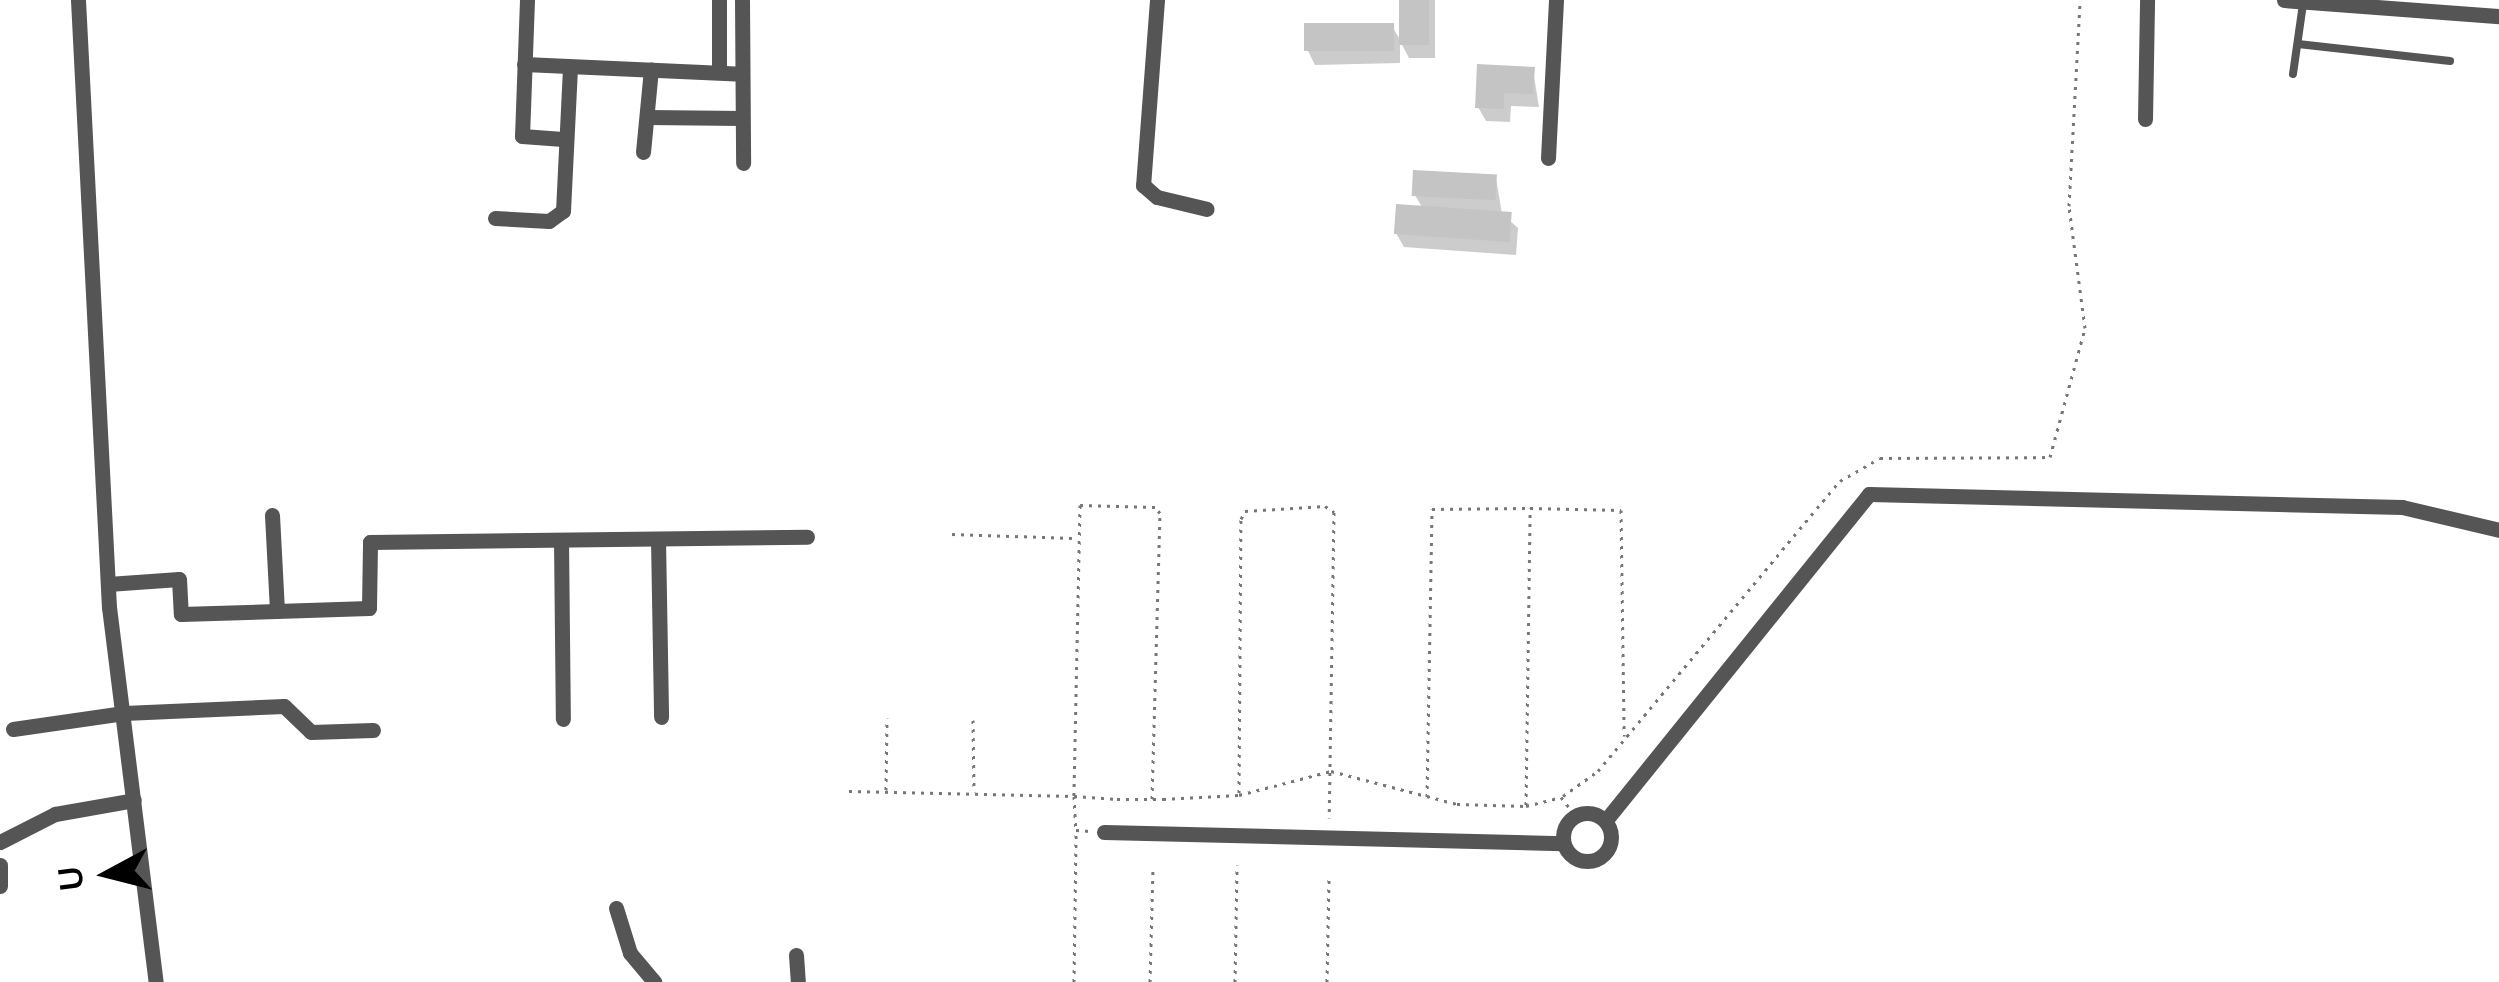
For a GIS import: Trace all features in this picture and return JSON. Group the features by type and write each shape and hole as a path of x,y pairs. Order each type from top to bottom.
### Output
{"street":[{"path":"77,0 108,584 156,982"},
{"path":"526,0 522,136 563,139"},
{"path":"719,0 719,72"},
{"path":"742,0 742,163"},
{"path":"1157,0 1143,185 1157,197 1207,209"},
{"path":"1549,158 1556,0"},
{"path":"2145,118 2147,0"},
{"path":"2284,0 2499,16"},
{"path":"524,64 741,74"},
{"path":"495,218 557,219 570,68"},
{"path":"643,152 651,69"},
{"path":"647,116 742,118"},
{"path":"1606,820 1869,494 2402,507 2499,530"},
{"path":"272,515 278,611"},
{"path":"108,584 179,579 181,614 369,608 370,542 807,537"},
{"path":"658,539 661,717"},
{"path":"561,540 563,718"},
{"path":"13,729 124,713 284,706 311,732 373,730"},
{"path":"0,842 55,814 134,800"},
{"path":"1563,843 1575,815 1606,820"},
{"path":"1563,843 1573,858 1590,862 1606,853 1612,837 1606,820"},
{"path":"1104,832 1563,843"},
{"path":"0,865 0,886"},
{"path":"616,908 630,953 655,982"},
{"path":"796,955 798,982"}],"lane":[{"path":"2293,74 2303,2"},
{"path":"2298,44 2450,61"}],"path":[{"path":"2050,458 2085,328 2069,206 2080,0"},
{"path":"1074,982 1073,538 1080,505 1155,507 1160,513 1152,799"},
{"path":"1526,806 1530,508"},
{"path":"1427,799 1432,509 1621,509 1624,739"},
{"path":"1239,795 1245,511 1334,512 1329,838"},
{"path":"952,534 1073,538"},
{"path":"886,792 887,718"},
{"path":"973,720 974,794"},
{"path":"849,791 1152,799 1239,795 1331,771 1427,799 1526,806 1561,797 1575,815"},
{"path":"1076,830 1104,832"},
{"path":"1235,982 1237,865"},
{"path":"1150,982 1153,867"},
{"path":"1327,982 1329,875"}],"building":[{"path":"1399,0 1429,0 1429,45 1399,45"},
{"path":"1304,23 1394,23 1394,51 1304,51"},
{"path":"1477,64 1535,67 1533,94 1504,93 1504,109 1475,108"},
{"path":"1413,170 1497,174 1496,200 1412,196"},
{"path":"1396,204 1512,212 1510,242 1394,234"}]}
